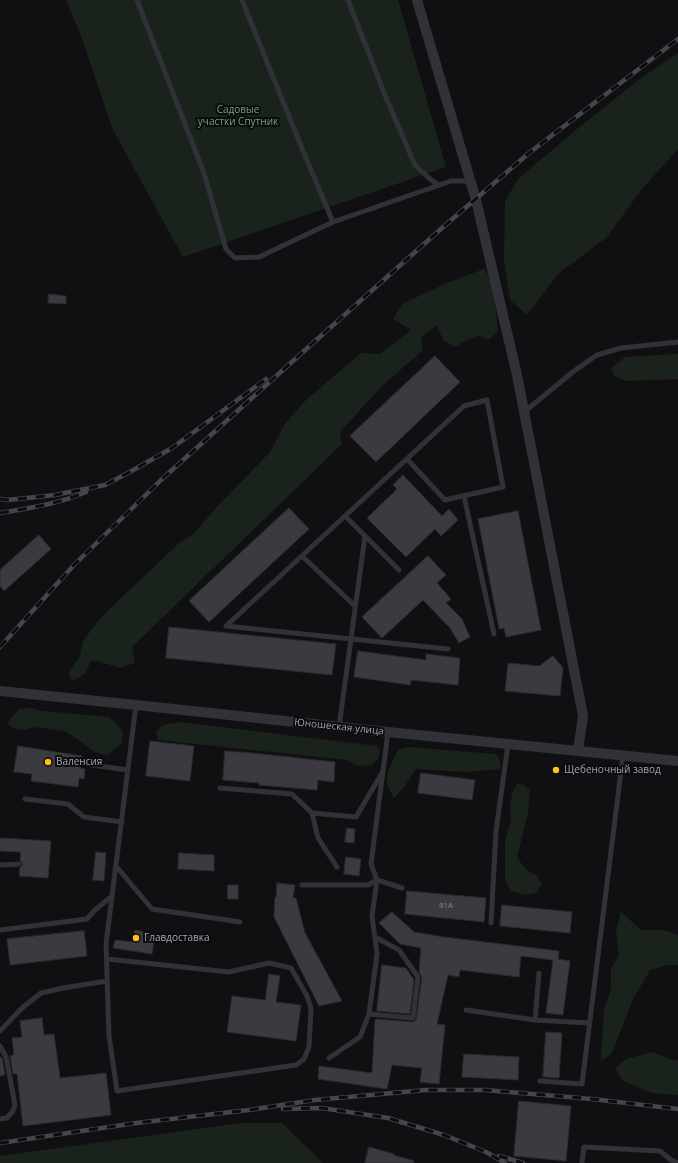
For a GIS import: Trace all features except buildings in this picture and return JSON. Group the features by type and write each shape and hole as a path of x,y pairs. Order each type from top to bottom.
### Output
{"street":[{"path":"417,0 479,215 515,367 583,716 578,751"},
{"name":"Юношеская улица","path":"0,691 678,761"}],"lane":[{"path":"137,0 204,173 226,249 235,258 259,257 333,222 451,181 469,180"},
{"path":"242,0 333,222"},
{"path":"348,0 385,95 415,165 439,185"},
{"path":"524,412 574,371 597,355 621,348 678,342"},
{"path":"407,459 445,500 503,487 487,400 464,406 226,626 448,649"},
{"path":"464,496 494,634"},
{"path":"345,516 399,570"},
{"path":"339,727 365,536"},
{"path":"302,556 355,606"},
{"path":"107,959 229,972 269,963 291,968 307,996 311,1008 309,1047 304,1059 296,1065 117,1091 109,1036 106,944 136,705"},
{"path":"329,1058 360,1037 369,1014 377,954 372,916 377,880 371,864 388,732"},
{"path":"491,923 496,832 508,744"},
{"path":"540,1081 582,1084 623,755"},
{"path":"85,764 128,770"},
{"path":"312,813 356,817 383,771"},
{"path":"220,788 292,794 312,813 318,838 337,867"},
{"path":"25,799 68,804 84,817 122,822"},
{"path":"0,865 19,864"},
{"path":"116,866 152,909 240,922"},
{"path":"302,885 368,885 377,880 402,888"},
{"path":"0,930 87,920 95,910 112,896"},
{"path":"369,1014 412,1018 418,977 399,950 375,937"},
{"path":"535,1020 539,973"},
{"path":"0,1031 22,1008 41,993 62,988 108,981"},
{"path":"466,1010 535,1020 589,1023"},
{"path":"0,1046 6,1057 15,1105 13,1111 7,1118 0,1119"},
{"path":"582,1163 584,1146 660,1151 671,1160 678,1163"}],"green space":[{"name":"Садовые участки Спутник","path":"66,0 398,0 446,167 183,257 113,130 80,33"},
{"path":"678,53 678,149 641,190 607,237 559,273 527,315 510,300 504,259 505,201 518,179 640,79"},
{"path":"484,269 493,282 498,332 488,340 478,335 454,347 443,340 437,325 421,337 423,350 382,386 340,432 341,445 132,647 135,663 120,668 98,661 91,661 85,674 72,681 69,673 80,656 83,641 102,616 177,545 194,533 271,451 284,425 306,400 361,353 380,354 411,330 393,319 402,304 447,283"},
{"path":"678,354 678,379 627,381 614,376 611,368 625,357"},
{"path":"30,708 42,711 109,717 118,725 123,733 121,744 107,755 95,752 67,732 36,727 21,730 11,727 8,723 10,719 20,709"},
{"path":"180,722 377,746 380,750 378,759 371,765 358,766 347,760 159,740 156,732 162,725"},
{"path":"409,747 496,754 500,761 500,769 466,772 416,769 404,787 394,798 387,782 388,772 399,749"},
{"path":"517,784 524,785 530,791 528,812 517,858 527,870 537,876 542,884 536,893 525,895 511,891 505,880 505,842 511,820 510,807 512,793"},
{"path":"621,912 641,930 664,930 678,935 678,965 667,965 650,970 633,999 612,1053 601,1061 604,1010 611,989 611,969 619,956 616,930"},
{"path":"652,1052 675,1061 678,1060 678,1095 652,1093 623,1081 615,1068 626,1059"},
{"path":"241,1123 282,1123 323,1163 0,1163 0,1156"}],"railway":[{"path":"0,647 74,565 161,480 304,351 529,153 678,39"},
{"path":"0,499 8,500 55,495 105,485 172,448 266,379"},
{"path":"0,513 55,503 86,492"},
{"path":"0,1143 136,1123 249,1110 315,1100 426,1090 485,1090 592,1099 678,1109"},
{"path":"283,1109 322,1108 388,1118 444,1135 486,1152 505,1163"},
{"path":"499,1156 523,1163"}],"place":[{"name":"Валенсия","path":"48,762"},
{"name":"Щебеночный завод","path":"556,770"},
{"name":"Главдоставка","path":"136,938"}]}
